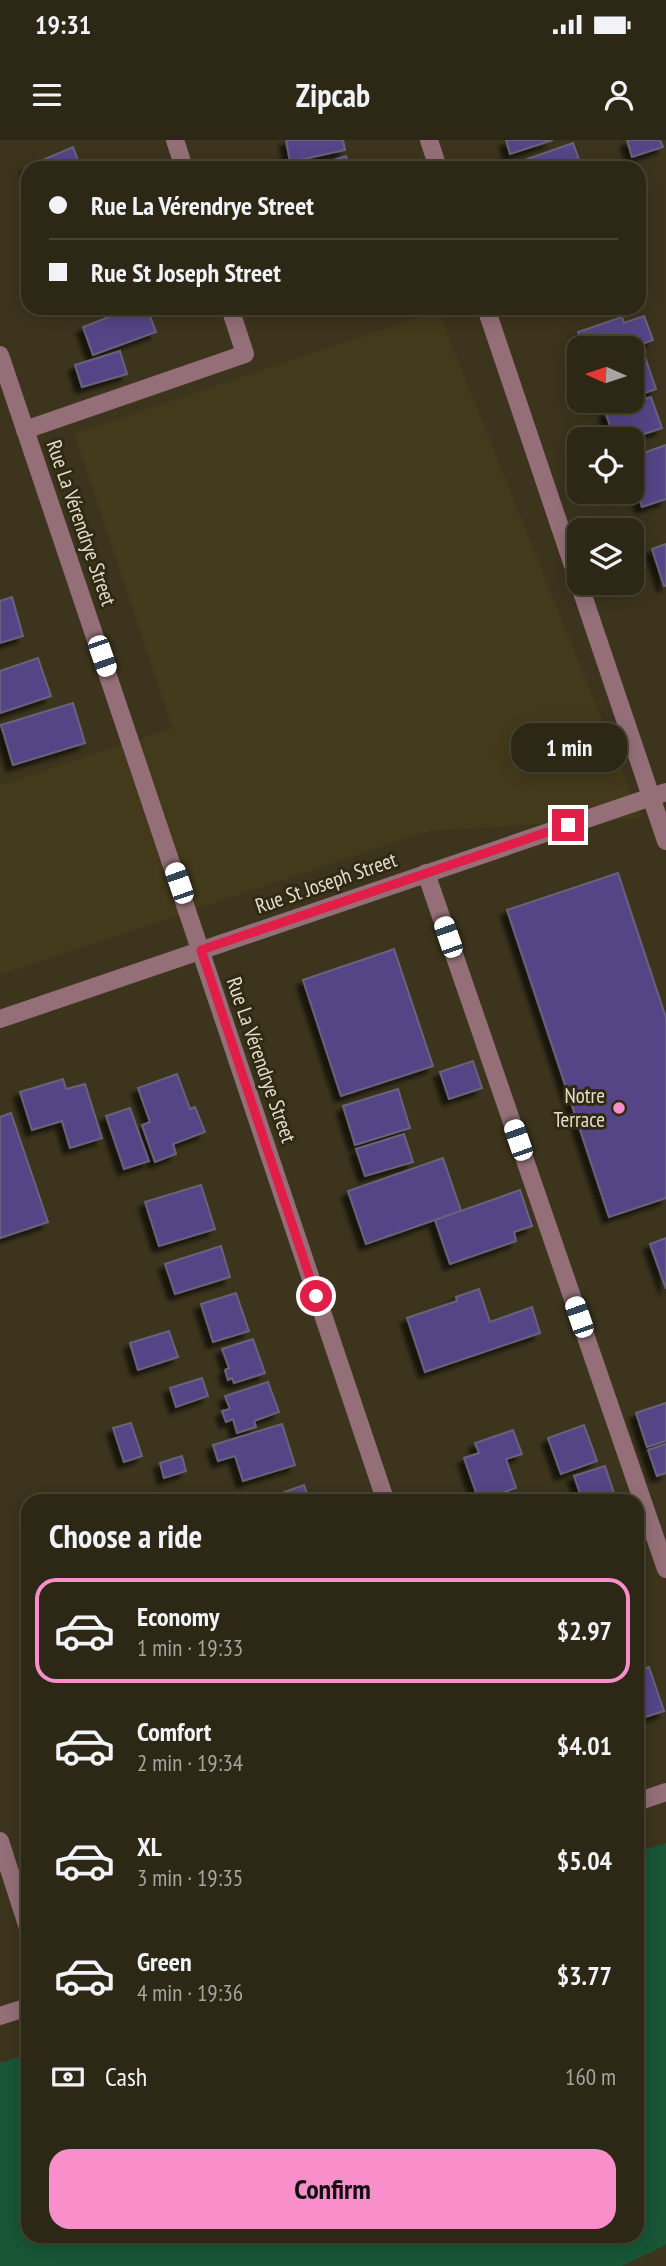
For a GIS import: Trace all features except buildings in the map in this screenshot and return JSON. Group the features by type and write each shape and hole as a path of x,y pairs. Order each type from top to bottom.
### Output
{"street":[{"path":"175,140 182,161"},
{"path":"429,140 436,161"},
{"path":"25,430 245,354 232,315"},
{"path":"488,315 659,794 666,841"},
{"name":"Rue La Vérendrye Street","path":"0,355 383,1494"},
{"name":"Rue St Joseph Street","path":"0,1019 659,794"},
{"path":"426,873 640,1494"},
{"path":"644,1505 666,1569"},
{"path":"644,1800 666,1792"},
{"path":"0,1841 21,1906"},
{"path":"0,2016 21,2009"}],"shaded area":[{"path":"426,315 440,315 641,818 428,831 0,975 0,786 172,728 74,434"}],"green space":[{"path":"666,1843 666,2245 622,2266 0,2266 0,2063 21,2056 21,2243 644,2243 644,1850"}],"place":[{"name":"Notre Terrace","path":"619,1108"}],"route":[{"path":"316,1296 201,950 568,825"}]}
